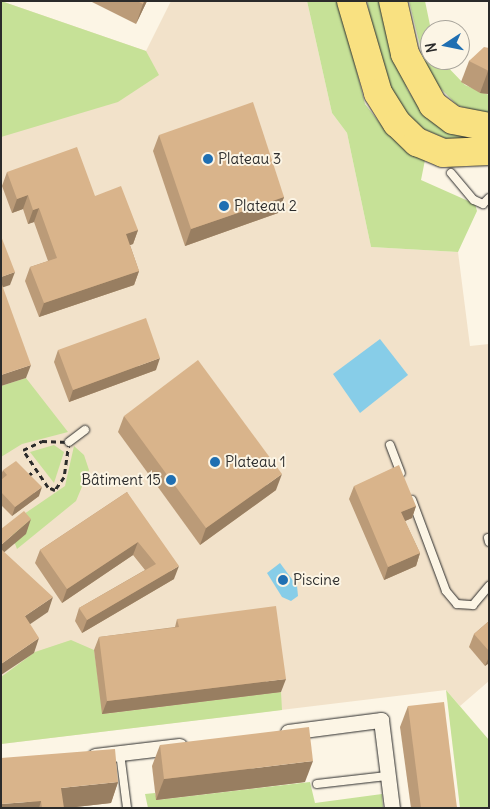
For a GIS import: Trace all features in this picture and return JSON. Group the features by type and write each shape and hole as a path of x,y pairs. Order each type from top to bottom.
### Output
{"highway":[{"path":"352,1 378,93 397,123 417,142 443,153 489,151"},
{"path":"393,1 405,54 433,106 453,120 489,127"}],"street":[{"path":"274,734 381,720 392,808"},
{"path":"80,758 197,743"}],"lane":[{"path":"451,173 474,200 483,204 489,198"},
{"path":"69,442 85,430"},
{"path":"390,445 404,480"},
{"path":"407,488 446,591 456,604 473,605 489,586"},
{"path":"488,538 489,542"},
{"path":"120,753 127,808"},
{"path":"317,784 388,776"}],"path":[{"path":"42,441 69,442 64,477 56,490 48,487 36,469 23,450 42,441"},
{"path":"28,476 36,469"}],"shaded area":[{"path":"1,1 146,51 171,1 307,1 332,113 347,133 371,247 458,252 470,346 489,344 489,681 460,706 446,690 1,744"}],"green space":[{"path":"1,1 146,51 159,75 118,102 1,137"},
{"path":"307,1 339,1 365,104 389,135 425,160 421,180 475,204 477,211 458,252 371,247 347,133 332,113"},
{"path":"367,1 387,1 407,89 424,114 489,135 459,144 414,125 381,73"},
{"path":"409,1 425,1 429,20 420,20 420,46"},
{"path":"427,70 451,70 465,85 489,95 489,116 457,105 434,82"},
{"path":"26,378 68,432 22,444 1,457 1,386"},
{"path":"54,445 64,452 54,483 30,452"},
{"path":"74,446 84,455 89,470 76,501 17,549 8,525 65,486"},
{"path":"71,640 94,650 103,714 281,692 282,710 1,744 1,677 35,652"},
{"path":"446,690 489,740 489,808 460,808"},
{"path":"310,782 315,803 382,794 383,808 148,808 145,794 155,793 157,800"}],"water":[{"path":"380,339 408,375 360,413 333,374"},
{"name":"Piscine","path":"280,563 297,586 298,596 291,601 282,597 267,573"}],"building":[{"path":"484,47 489,48 489,71 470,60"},
{"path":"253,102 284,197 191,229 159,135"},
{"path":"77,147 95,196 121,186 138,230 126,234 139,271 44,303 30,267 57,258 39,208 33,210 28,195 17,199 7,172"},
{"path":"1,236 15,272 1,277"},
{"path":"1,282 31,365 1,375"},
{"path":"146,318 160,358 73,390 58,350"},
{"path":"198,360 282,474 206,528 124,416"},
{"path":"16,461 42,487 15,507 1,492 1,480 7,475 3,470"},
{"path":"399,465 416,506 401,512 420,553 388,567 354,486"},
{"path":"127,492 179,566 87,620 79,608 156,564 138,542 67,589 40,550"},
{"path":"24,511 31,519 1,545 1,529"},
{"path":"1,549 53,597 25,616 39,638 1,664"},
{"path":"276,606 286,679 107,701 99,637 179,627 177,619"},
{"path":"489,621 489,651 474,634"},
{"path":"444,702 457,808 421,808 408,706"},
{"path":"309,727 313,761 164,779 160,745"},
{"path":"115,749 118,782 61,788 64,808 42,808 41,801 1,804 1,758"}],"place":[{"name":"Plateau 3","path":"208,159"},
{"name":"Plateau 2","path":"224,206"},
{"name":"Plateau 1","path":"215,462"},
{"name":"Bâtiment 15","path":"171,480"},
{"name":"Piscine","path":"283,580"}]}
